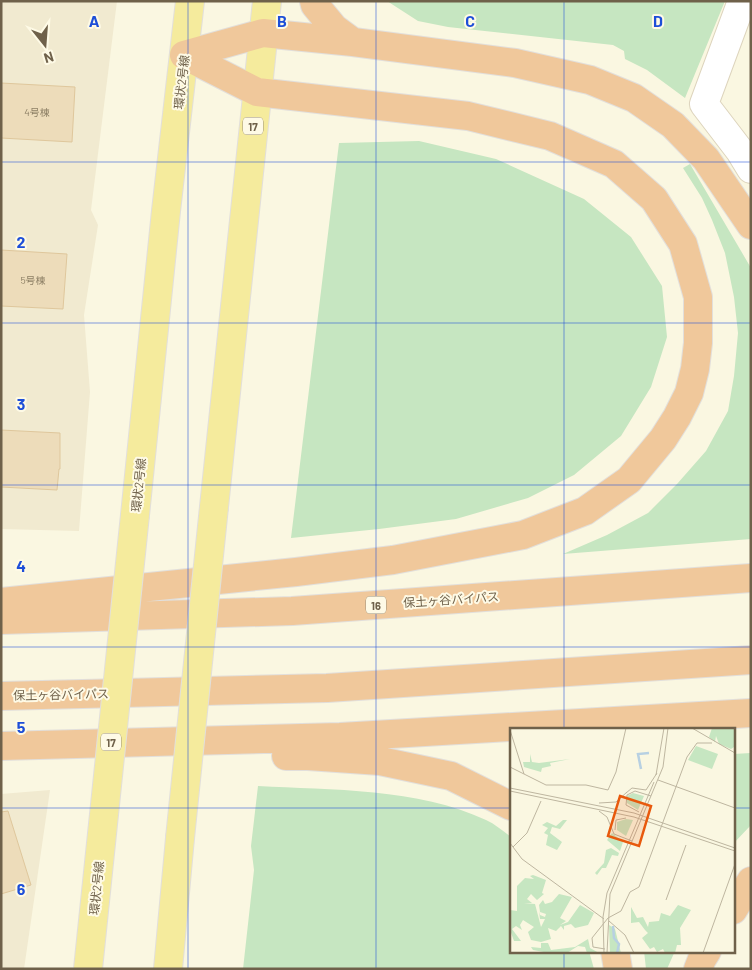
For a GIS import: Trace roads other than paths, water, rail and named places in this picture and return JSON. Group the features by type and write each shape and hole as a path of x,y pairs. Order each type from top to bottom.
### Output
{"highway":[{"path":"314,1 315,5 334,28 354,42"},
{"path":"184,54 264,33 354,42 515,63 590,80 634,98 673,125 706,159 751,225"},
{"path":"1,602 306,571 393,560 524,535 586,511 629,480 663,439 678,417 689,393 695,369 698,343 698,296 682,244 654,199 614,164 550,136 468,116 257,92 184,54"},
{"name":"保土ヶ谷バイパス","path":"1,620 292,610 751,578"},
{"name":"保土ヶ谷バイパス","path":"1,696 327,688 751,660"},
{"path":"1,746 340,737 751,713"},
{"path":"1,755 308,756 380,761 451,776 510,806"},
{"path":"734,908 751,881"},
{"path":"615,952 618,969"},
{"path":"698,969 706,952"}],"main road":[{"name":"環状2号線","path":"88,969 166,211 190,1"},
{"name":"17","path":"168,969 267,1"}],"street":[{"path":"742,1 704,104 740,150 751,168"}]}
